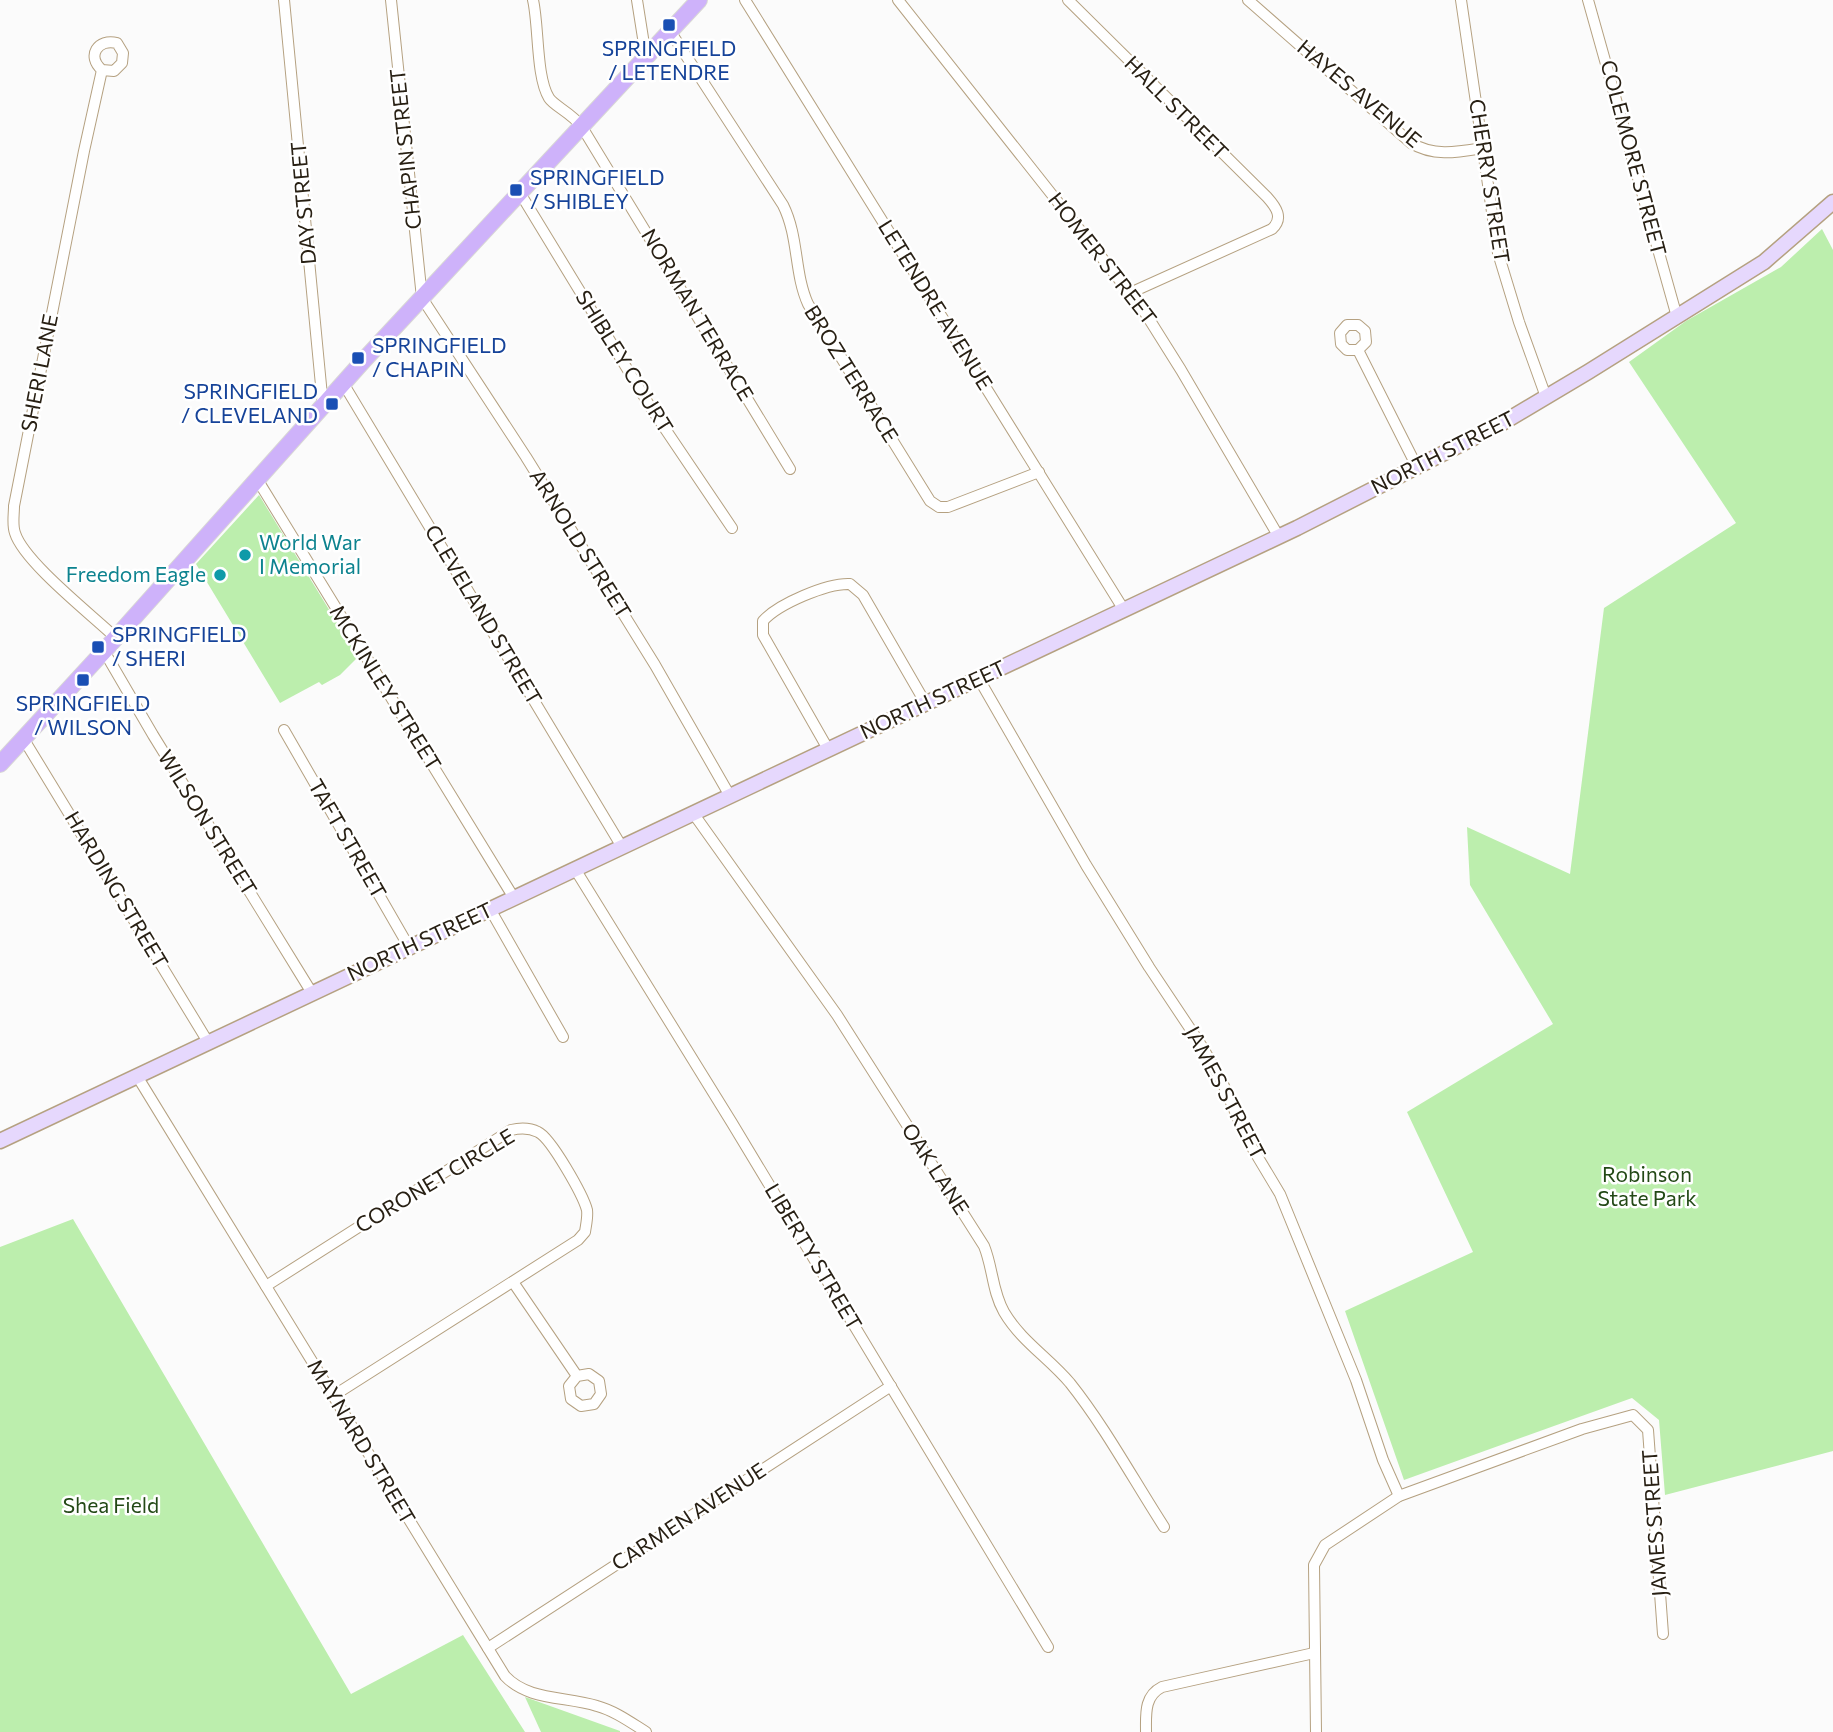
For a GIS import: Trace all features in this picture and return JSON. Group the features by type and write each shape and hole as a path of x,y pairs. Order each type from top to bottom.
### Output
{"main road":[{"path":"0,764 343,383 699,0"},
{"name":"NORTH STREET","path":"0,1141 1279,537 1499,425 1764,262 1833,202"}],"street":[{"name":"DAY STREET","path":"284,0 323,406"},
{"name":"CHAPIN STREET","path":"391,0 422,298"},
{"name":"NORMAN TERRACE","path":"533,0 541,69 548,95 553,102 576,118 582,127 790,468"},
{"path":"637,0 646,57"},
{"name":"LETENDRE AVENUE","path":"745,0 1124,610"},
{"name":"HOMER STREET","path":"898,0 1130,293 1165,342 1279,537"},
{"name":"HALL STREET","path":"1068,0 1267,197 1277,211 1278,219 1272,229 1130,293"},
{"name":"HAYES AVENUE","path":"1248,0 1411,144 1435,152 1483,148"},
{"name":"CHERRY STREET","path":"1461,0 1498,253 1546,397"},
{"name":"COLEMORE STREET","path":"1588,0 1676,317"},
{"name":"BROZ TERRACE","path":"670,31 783,205 795,236 800,280 808,304 930,500 939,507 948,507 1039,472"},
{"name":"SHERI LANE","path":"102,70 83,151 13,506 15,533 30,558 116,638"},
{"name":"SHIBLEY COURT","path":"520,193 651,408 732,528"},
{"name":"ARNOLD STREET","path":"422,298 526,457 655,665 730,796"},
{"path":"1358,350 1417,467"},
{"name":"CLEVELAND STREET","path":"343,383 622,846"},
{"name":"MCKINLEY STREET","path":"257,479 514,898"},
{"path":"828,749 763,635 763,621 776,610 831,585 850,584 857,589 926,704"},
{"name":"WILSON STREET","path":"104,651 313,993"},
{"name":"JAMES STREET","path":"979,679 1080,856 1203,1048 1223,1084 1247,1139 1280,1194 1356,1380 1383,1460 1399,1496"},
{"name":"TAFT STREET","path":"284,730 409,947"},
{"name":"HARDING STREET","path":"23,738 208,1042"},
{"name":"OAK LANE","path":"693,813 837,1016 984,1246 993,1287 1004,1312 1023,1337 1055,1366 1083,1400 1164,1527"},
{"name":"LIBERTY STREET","path":"575,869 1048,1647"},
{"path":"491,909 563,1037"},
{"name":"MAYNARD STREET","path":"137,1076 513,1686 527,1692 596,1705 619,1715 646,1732"},
{"name":"CORONET CIRCLE","path":"266,1286 505,1134 518,1128 540,1133 547,1139 587,1210 585,1232 578,1240 333,1396"},
{"path":"513,1282 577,1376"},
{"name":"CARMEN AVENUE","path":"488,1648 891,1386"},
{"name":"JAMES STREET","path":"1316,1732 1314,1565 1325,1545 1399,1496 1581,1429 1633,1415 1648,1430 1663,1634"},
{"path":"1146,1732 1148,1699 1152,1692 1162,1687 1314,1653"}],"green space":[{"name":"Robinson State Park","path":"1822,229 1833,250 1833,1451 1665,1495 1659,1420 1632,1398 1404,1480 1345,1311 1473,1252 1407,1112 1553,1024 1470,885 1467,827 1570,874 1604,608 1736,523 1629,362 1686,321 1781,267"},
{"path":"259,495 358,657 340,675 322,685 319,682 280,703 196,564"},
{"name":"Shea Field","path":"73,1219 351,1694 463,1635 525,1732 0,1732 0,1247"},
{"path":"525,1697 620,1731 620,1732 541,1732"}],"place":[{"name":"SPRINGFIELD / LETENDRE","path":"669,25"},
{"name":"SPRINGFIELD / SHIBLEY","path":"516,190"},
{"name":"SPRINGFIELD / CHAPIN","path":"358,358"},
{"name":"SPRINGFIELD / CLEVELAND","path":"332,404"},
{"name":"World War I Memorial","path":"245,555"},
{"name":"Freedom Eagle","path":"220,575"},
{"name":"SPRINGFIELD / SHERI","path":"98,647"},
{"name":"SPRINGFIELD / WILSON","path":"83,680"}]}
